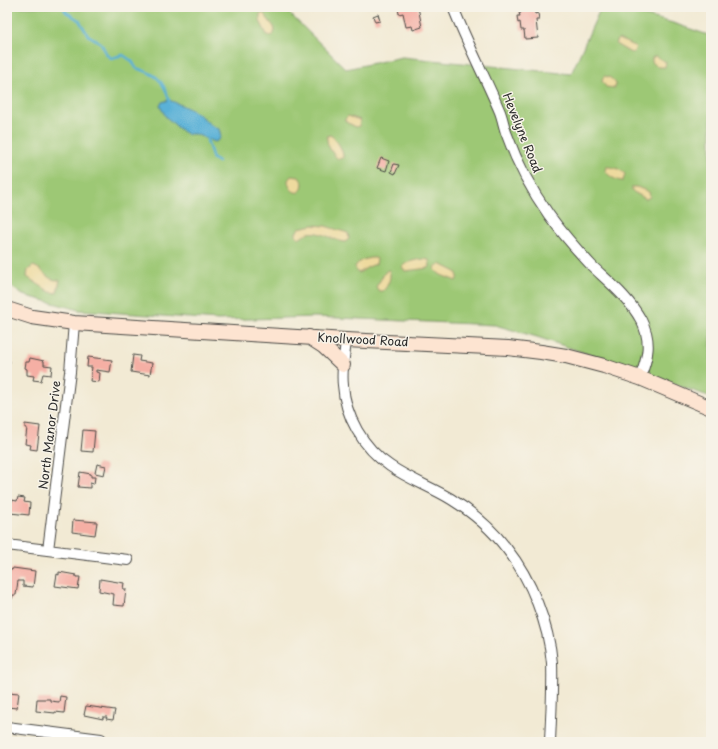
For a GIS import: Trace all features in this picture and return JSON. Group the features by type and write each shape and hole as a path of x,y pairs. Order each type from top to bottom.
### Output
{"main road":[{"name":"Knollwood Road","path":"7,309 32,317 74,323 346,340 508,348 541,352 566,356 604,366 640,378 711,408"},
{"path":"309,337 323,346 343,365"}],"street":[{"name":"Hevelyne Road","path":"453,7 501,114 507,136 528,182 548,214 566,237 620,292 640,320 648,341 648,349 640,378"},
{"name":"North Manor Drive","path":"48,550 70,372 74,323"},
{"path":"346,340 343,365 343,387 347,408 355,427 369,447 390,466 450,499 473,515 491,530 508,549 521,570 534,596 546,630 552,663 550,742"},
{"path":"7,545 128,560"},
{"path":"7,727 100,739"}],"green space":[{"path":"7,7 283,7 346,69 402,57 571,74 601,7 613,7 673,23 711,36 711,397 537,337 495,325 315,317 218,320 79,310 23,295 7,284"}],"sand":[{"path":"262,13 274,27 275,31 273,35 267,35 260,21 260,14"},
{"path":"618,39 635,46 634,52 631,53 617,45 616,41"},
{"path":"655,56 666,62 665,67 658,67 652,62 652,58"},
{"path":"604,76 614,81 616,84 615,88 606,87 602,81"},
{"path":"348,116 360,120 359,126 356,127 345,121"},
{"path":"330,135 339,145 343,158 338,159 330,149 327,143 327,136"},
{"path":"606,167 621,170 625,174 623,181 615,179 609,175 605,171"},
{"path":"291,176 299,177 303,183 302,189 299,192 293,191 288,183"},
{"path":"632,187 637,187 649,192 650,197 646,199 632,191"},
{"path":"313,225 325,226 348,233 349,239 345,242 313,232 307,233 300,238 296,236 299,228"},
{"path":"370,258 377,259 376,264 359,273 357,272 355,267 358,263"},
{"path":"424,259 429,260 429,268 405,271 402,267 409,262"},
{"path":"440,264 456,272 458,276 456,281 441,275 435,270 436,266"},
{"path":"33,266 41,270 51,279 60,280 57,293 50,292 27,277 28,270"},
{"path":"389,270 390,278 388,284 383,291 379,291 376,287 386,271"}],"water":[{"path":"169,100 195,112 211,125 219,129 221,136 219,140 215,142 195,134 183,132 166,117 160,106 162,102"}],"building":[{"path":"418,7 422,27 413,30 412,26 406,27 403,13 399,14 398,8"},
{"path":"520,7 534,7 535,14 538,13 539,20 536,20 538,38 525,39 524,30 521,30 520,22 518,23 517,16 520,16 519,13 521,13"},
{"path":"378,14 380,21 375,22 373,16"},
{"path":"381,158 389,161 386,171 377,168"},
{"path":"394,164 399,165 395,174 391,172"},
{"path":"133,355 140,356 139,361 152,363 150,375 131,372"},
{"path":"88,357 112,360 110,372 96,370 96,372 100,373 99,382 90,381 92,367 87,367"},
{"path":"30,358 44,361 44,365 52,366 51,375 43,374 41,381 33,380 34,376 27,375 27,369 25,368 26,362 29,362"},
{"path":"7,360 10,361 8,370 7,370"},
{"path":"25,424 40,426 37,450 30,449 31,445 25,444 27,428 25,428"},
{"path":"83,430 95,431 93,452 81,451"},
{"path":"97,464 106,466 104,475 95,473"},
{"path":"80,472 91,474 91,477 95,477 94,484 90,483 90,488 78,487"},
{"path":"18,497 25,498 24,502 30,503 29,515 10,513 12,500 17,501"},
{"path":"73,520 97,522 95,535 72,532"},
{"path":"13,568 35,571 33,587 23,586 23,581 18,581 16,595 13,595 12,599 7,598 7,578 8,569 12,570"},
{"path":"59,572 80,577 78,589 55,586 57,574 59,575"},
{"path":"100,579 124,583 123,589 126,589 124,606 113,605 114,594 99,591"},
{"path":"7,692 19,693 17,708 7,707"},
{"path":"60,696 66,697 64,713 36,711 37,699 50,699 50,701 59,702"},
{"path":"86,706 115,710 113,720 106,719 107,717 103,717 103,719 84,715"}],"waterway":[{"path":"63,7 66,12 79,20 88,35 101,43 107,55 111,58 123,55 132,61 136,68 158,78 164,87 169,100"},
{"path":"207,140 213,159 218,162"}]}
